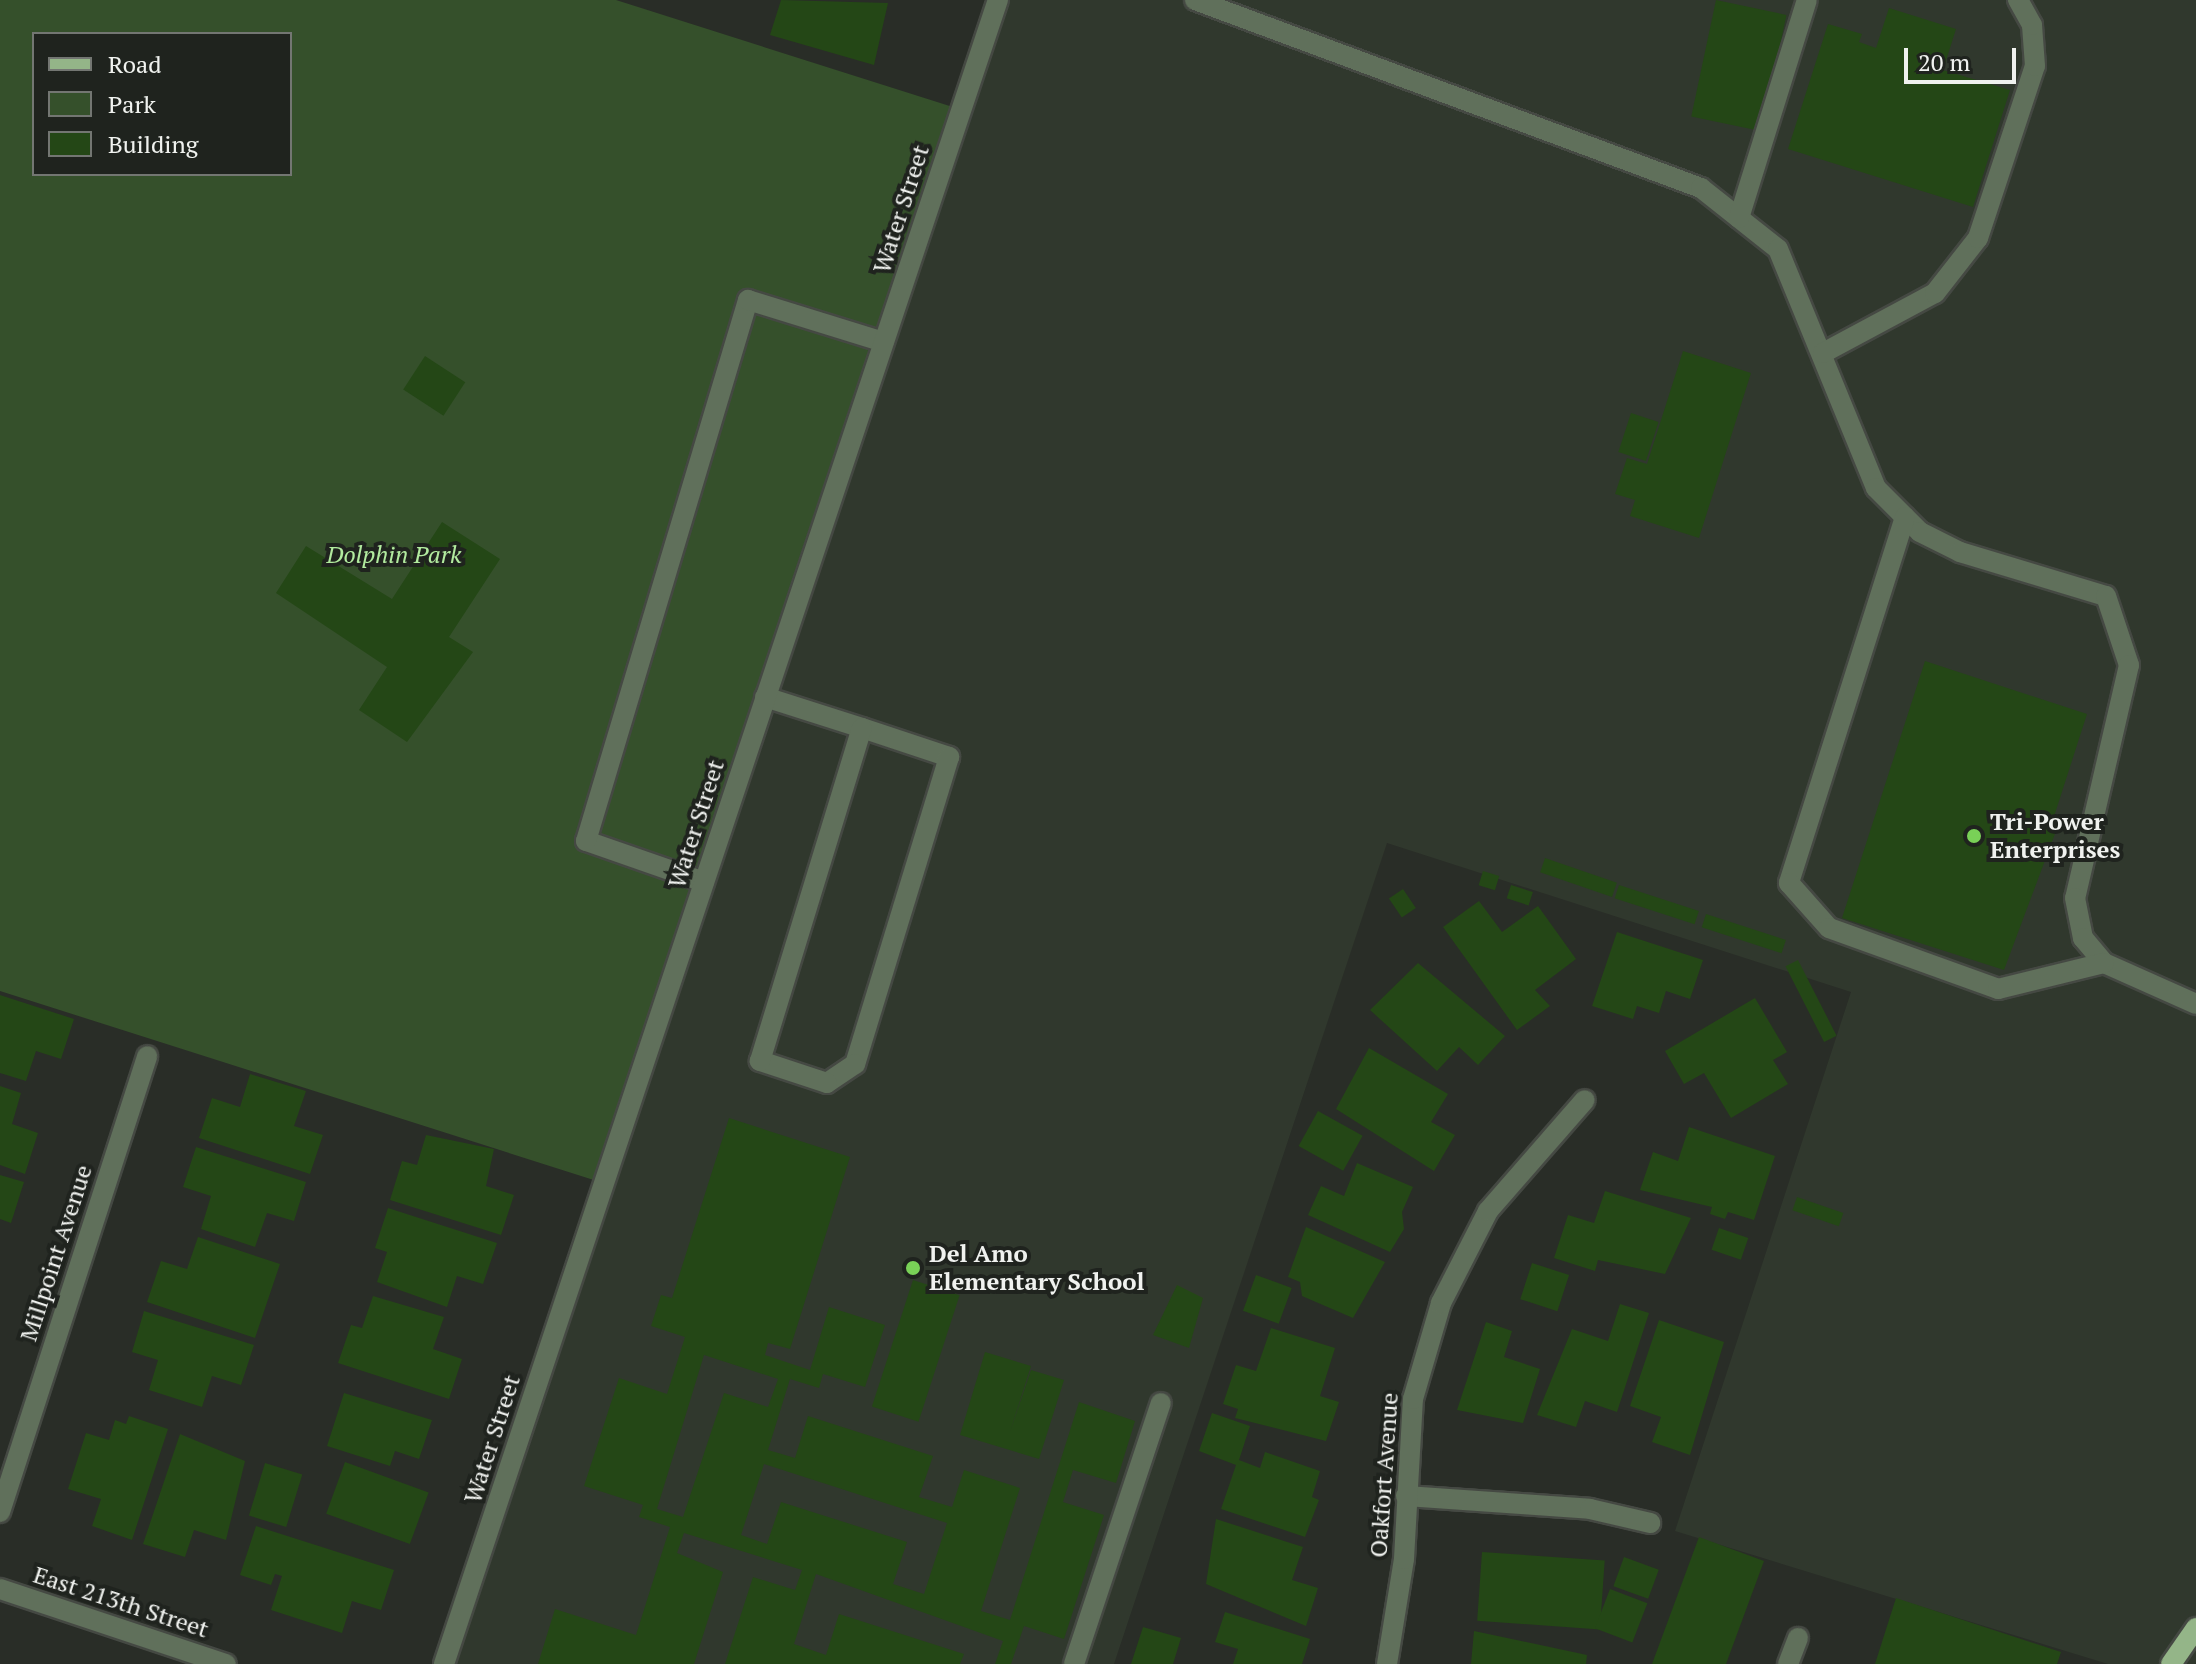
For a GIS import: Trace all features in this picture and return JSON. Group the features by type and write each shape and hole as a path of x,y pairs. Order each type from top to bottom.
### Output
{"main road":[{"path":"2171,1664 2196,1628"}],"street":[{"name":"Water Street","path":"444,1664 998,0"},
{"path":"1195,0 1585,140 1701,188 1778,249 1876,488 1905,517 1960,552 2106,596 2121,628 2129,665 2075,898 2083,938 2104,963 2196,1004"},
{"path":"1739,218 1807,0"},
{"path":"1823,353 1935,293 1978,238 2035,66 2032,25 2018,0"},
{"path":"704,882 586,841 748,300 884,342"},
{"path":"1905,517 1789,883 1829,928 1998,989 2104,963"},
{"path":"765,697 862,728 949,757 855,1064 837,1082 813,1080 760,1061 862,728"},
{"name":"Millpoint Avenue","path":"0,1512 147,1056"},
{"name":"Oakfort Avenue","path":"1387,1664 1406,1496 1413,1399 1461,1256 1525,1164 1585,1100"},
{"path":"1074,1664 1161,1403"},
{"path":"1406,1496 1590,1509 1650,1523"},
{"name":"East 213th Street","path":"0,1589 214,1662"},
{"path":"1788,1664 1798,1638"}],"shaded area":[{"path":"996,0 2196,0 2196,1664 2108,1664 1675,1531 1851,992 1387,843 1114,1664 449,1664"}],"green space":[{"name":"Dolphin Park","path":"0,0 616,0 956,108 600,1182 0,991"}],"building":[{"path":"781,0 888,3 874,65 770,35"},
{"path":"1716,0 1786,15 1762,131 1691,116"},
{"path":"1889,8 1956,29 1943,70 2010,90 1973,207 1788,149 1828,24 1862,34 1859,42 1876,48"},
{"path":"1683,351 1751,373 1699,538 1630,516 1635,500 1615,494 1627,458 1647,464"},
{"path":"425,356 465,382 443,416 403,390"},
{"path":"1631,413 1659,422 1646,461 1618,452"},
{"path":"442,522 500,559 449,637 473,652 407,742 359,710 387,667 276,593 306,546 392,599"},
{"path":"1925,661 2087,714 2050,829 2056,831 2004,970 1842,918"},
{"path":"1545,858 1617,883 1612,897 1540,872"},
{"path":"1483,871 1499,876 1495,890 1479,885"},
{"path":"1511,885 1533,892 1529,905 1507,898"},
{"path":"1619,885 1699,911 1695,924 1615,898"},
{"path":"1403,889 1416,908 1402,918 1389,899"},
{"path":"1479,901 1502,932 1538,906 1576,959 1535,990 1550,1006 1517,1030 1443,927"},
{"path":"1706,914 1786,940 1782,953 1702,927"},
{"path":"1617,932 1703,960 1690,999 1666,991 1659,1013 1637,1006 1633,1019 1592,1006"},
{"path":"1798,960 1837,1036 1824,1042 1786,966"},
{"path":"1418,963 1505,1036 1478,1065 1459,1047 1437,1071 1370,1010"},
{"path":"0,995 74,1019 61,1059 36,1051 26,1081 0,1073"},
{"path":"1755,998 1787,1052 1773,1060 1788,1084 1731,1118 1704,1073 1684,1084 1665,1051"},
{"path":"1369,1048 1448,1094 1431,1122 1455,1135 1434,1171 1336,1109"},
{"path":"250,1074 306,1091 294,1126 323,1135 310,1174 199,1138 212,1098 240,1107"},
{"path":"0,1086 21,1093 12,1124 38,1133 25,1174 0,1165"},
{"path":"1318,1111 1363,1136 1343,1171 1299,1146"},
{"path":"729,1118 850,1157 790,1349 768,1343 765,1355 810,1370 829,1307 885,1325 865,1387 823,1374 819,1388 790,1379 768,1450 795,1458 808,1416 933,1456 919,1497 952,1507 964,1470 1020,1488 981,1611 1010,1620 1079,1402 1135,1421 1116,1483 1073,1470 1063,1502 1104,1515 1064,1639 1024,1626 1011,1664 995,1664 1003,1641 816,1574 794,1644 826,1655 839,1614 964,1654 960,1664 725,1664 753,1577 795,1590 802,1570 684,1533 677,1553 723,1572 694,1664 538,1664 555,1609 636,1635 670,1527 639,1517 643,1505 584,1486 619,1378 667,1394 685,1337 651,1326 661,1295 672,1298","holes":["704,1355 778,1379 768,1407 724,1393 683,1517 657,1509","764,1464 947,1523 924,1594 893,1584 907,1542 781,1502 767,1544 741,1535"]},
{"path":"1689,1127 1775,1156 1754,1220 1728,1212 1725,1219 1710,1214 1712,1207 1640,1190 1653,1152 1678,1161"},
{"path":"426,1135 494,1149 486,1186 514,1195 501,1235 390,1200 402,1161 417,1165"},
{"path":"196,1147 306,1182 294,1221 267,1213 255,1247 201,1229 211,1196 183,1187"},
{"path":"1357,1163 1413,1187 1402,1212 1404,1229 1390,1252 1308,1215 1321,1186 1344,1196"},
{"path":"0,1175 24,1182 11,1223 0,1219"},
{"path":"1605,1191 1691,1218 1665,1274 1598,1260 1595,1271 1554,1258 1568,1215 1594,1223"},
{"path":"1797,1197 1843,1213 1839,1226 1792,1210"},
{"path":"388,1208 497,1243 483,1284 457,1276 447,1307 377,1282 387,1252 375,1248"},
{"path":"1306,1227 1385,1262 1353,1318 1302,1296 1300,1282 1288,1277"},
{"path":"1719,1228 1748,1238 1741,1260 1712,1250"},
{"path":"198,1237 280,1264 255,1338 147,1302 161,1261 187,1269"},
{"path":"1532,1263 1569,1275 1557,1311 1520,1299"},
{"path":"1256,1275 1292,1288 1279,1324 1243,1311"},
{"path":"913,1280 960,1295 919,1422 872,1406"},
{"path":"1177,1285 1203,1298 1189,1348 1153,1335"},
{"path":"373,1296 444,1317 433,1349 462,1359 449,1399 338,1363 351,1325 362,1328"},
{"path":"1620,1304 1649,1313 1617,1412 1585,1401 1576,1427 1537,1415 1572,1329 1608,1341"},
{"path":"144,1311 254,1345 241,1385 212,1376 202,1407 149,1390 158,1360 132,1352"},
{"path":"1659,1320 1724,1342 1690,1455 1652,1442 1661,1417 1630,1406"},
{"path":"1486,1322 1512,1331 1504,1357 1540,1369 1523,1423 1457,1410"},
{"path":"1271,1328 1335,1348 1320,1396 1339,1402 1326,1441 1235,1418 1238,1409 1223,1404 1236,1365 1256,1371"},
{"path":"985,1352 1031,1366 1010,1432 1031,1370 1064,1380 1039,1459 960,1435"},
{"path":"344,1393 432,1420 419,1459 395,1451 390,1466 327,1446"},
{"path":"1212,1413 1250,1426 1239,1460 1260,1468 1265,1452 1320,1471 1312,1497 1319,1500 1305,1537 1221,1509 1236,1465 1199,1451"},
{"path":"129,1416 168,1429 132,1540 92,1526 101,1499 68,1489 86,1433 109,1440 115,1420 126,1424"},
{"path":"180,1434 245,1461 226,1540 194,1530 185,1557 143,1544"},
{"path":"345,1462 429,1492 410,1544 326,1514"},
{"path":"265,1463 302,1474 286,1527 249,1516"},
{"path":"1216,1519 1303,1547 1292,1580 1318,1588 1306,1626 1206,1584"},
{"path":"256,1526 394,1570 381,1610 352,1601 342,1633 271,1610 282,1576 275,1574 271,1585 240,1575"},
{"path":"1699,1537 1764,1561 1726,1664 1652,1664"},
{"path":"1482,1552 1605,1561 1600,1629 1477,1621"},
{"path":"1624,1557 1659,1570 1648,1599 1613,1586"},
{"path":"1610,1589 1647,1603 1632,1643 1595,1628"},
{"path":"1896,1598 2061,1652 2057,1664 1875,1664"},
{"path":"1225,1612 1310,1639 1302,1664 1233,1664 1238,1649 1215,1642"},
{"path":"1143,1627 1181,1638 1173,1664 1131,1664"},
{"path":"1474,1631 1587,1655 1586,1664 1471,1664"}],"place":[{"name":"Tri-Power Enterprises","path":"1974,836"},
{"name":"Del Amo Elementary School","path":"913,1268"}]}
